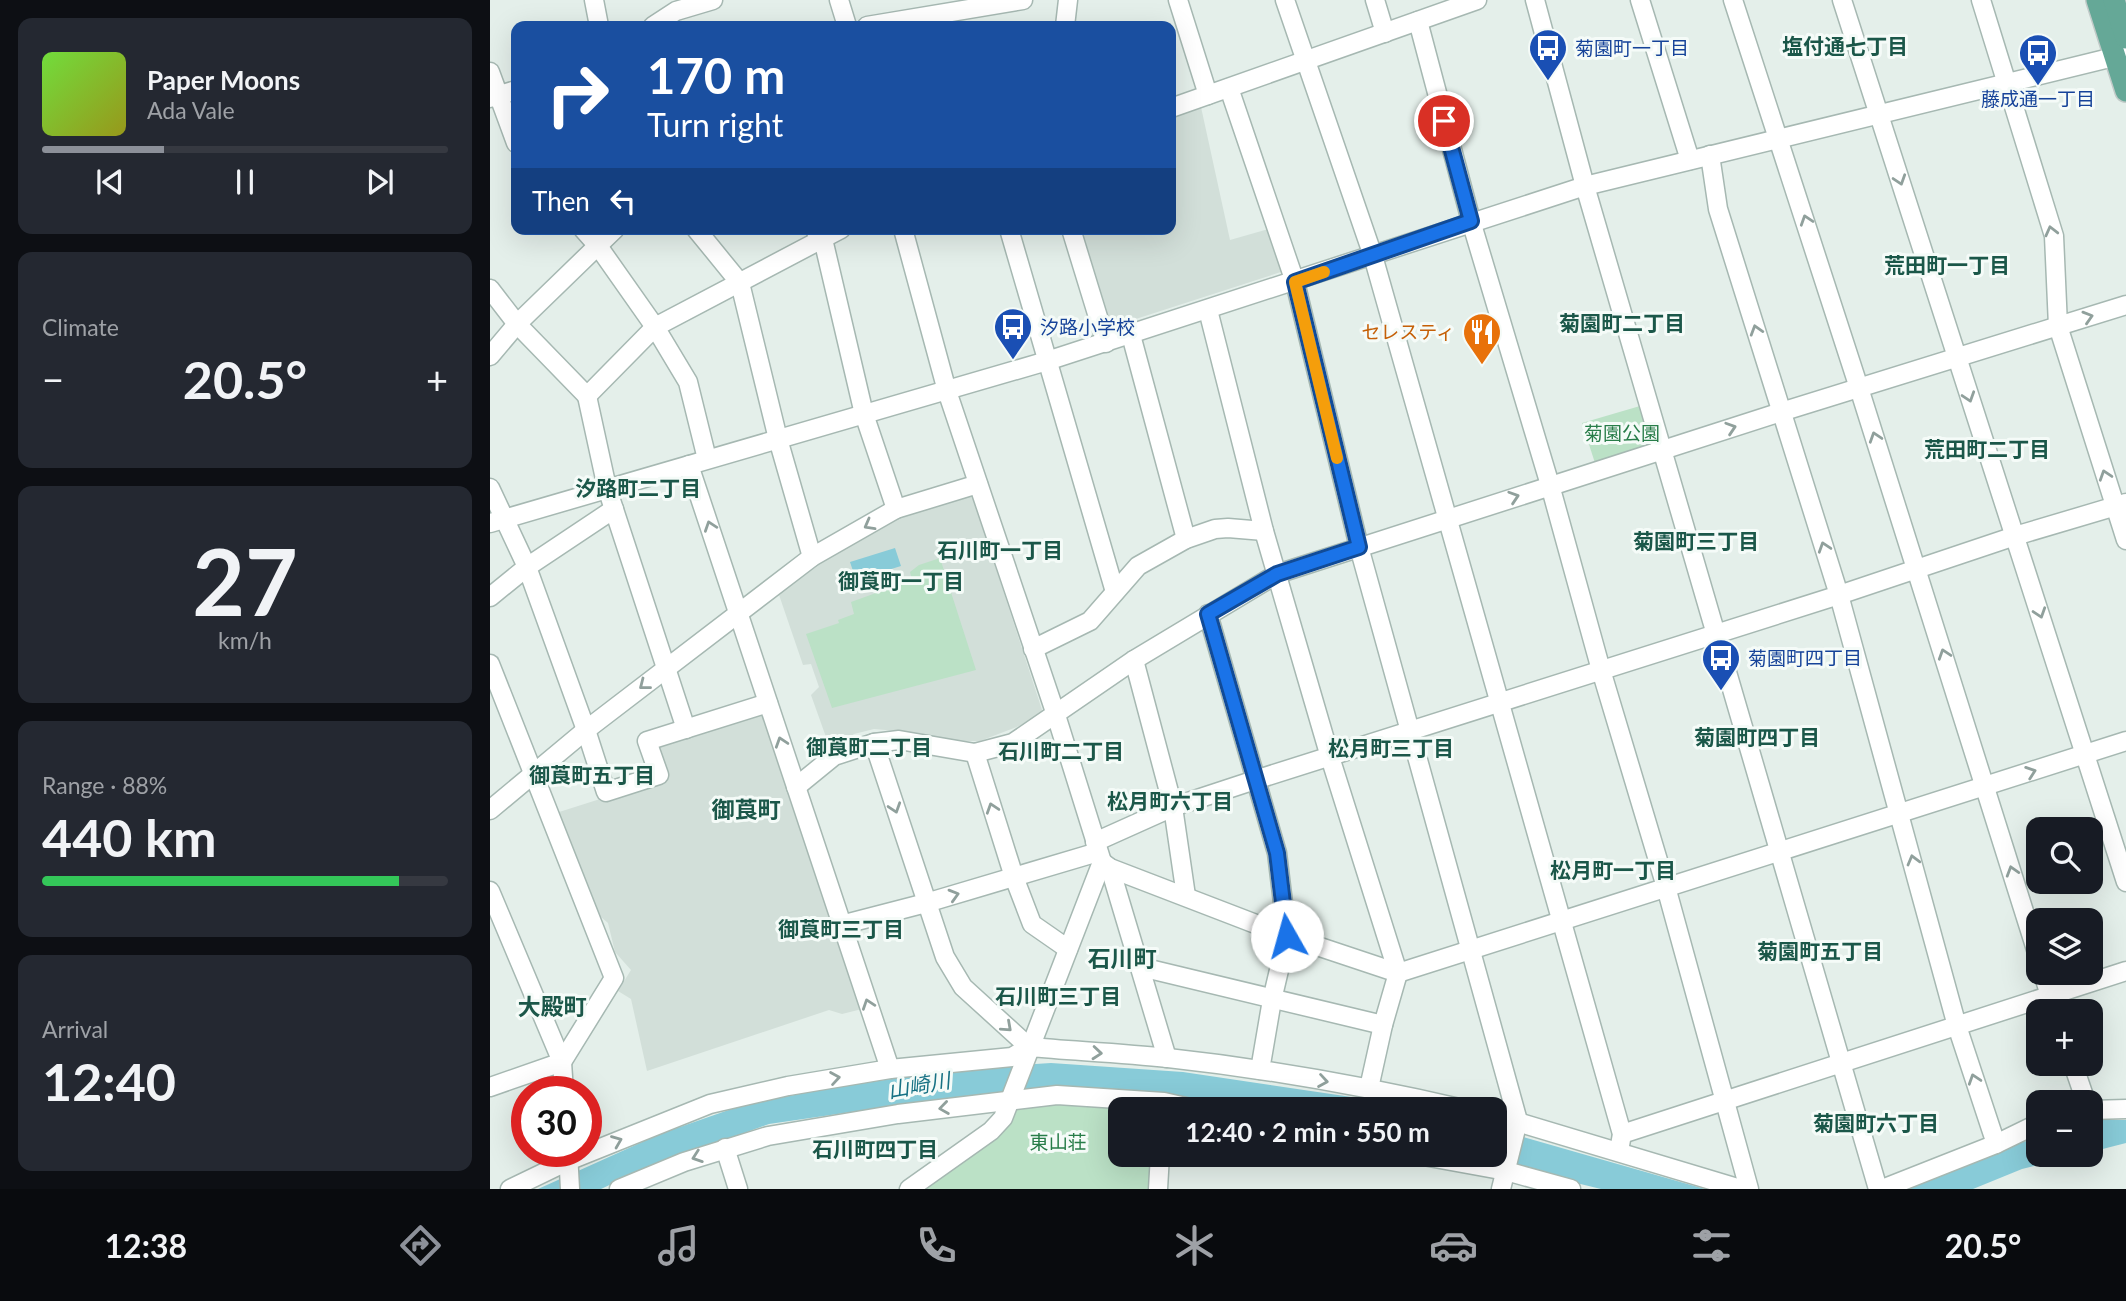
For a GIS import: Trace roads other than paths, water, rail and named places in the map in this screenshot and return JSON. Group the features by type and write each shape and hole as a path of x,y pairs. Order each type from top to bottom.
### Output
{"main road":[{"path":"2096,0 2121,56 2126,91"},
{"path":"2114,0 2126,38"}],"street":[{"path":"594,0 597,21"},
{"path":"662,21 678,12 713,0"},
{"path":"899,21 1023,0"},
{"path":"1066,21 1068,0"},
{"path":"1178,0 1208,95"},
{"path":"1285,0 1373,256 1562,921 1621,1143 1632,1158 1741,1189"},
{"path":"1375,0 1385,33"},
{"path":"1176,106 1477,0"},
{"path":"1535,0 1585,186 1664,450 1840,1064 1880,1189 2026,1130"},
{"path":"1640,0 1690,160"},
{"path":"1733,0 1780,138 2026,917"},
{"path":"1842,0 2126,882"},
{"path":"1981,0 2054,236 2058,326 2120,505 2126,540"},
{"path":"1418,21 1471,221 1666,887 1749,1189"},
{"path":"497,521 1106,343 1373,256 1471,221 1585,186 2121,56"},
{"path":"490,72 494,97 511,133"},
{"path":"1229,88 1295,282 1359,547 1517,1126 1501,1189"},
{"path":"494,97 511,92"},
{"path":"1710,155 1718,209 1839,595 1957,1026 1996,1144"},
{"path":"588,235 655,327 688,382 707,460"},
{"path":"490,356 517,324 609,235"},
{"path":"701,235 740,283 778,439 811,557"},
{"path":"587,396 655,327 740,283 817,235"},
{"path":"819,235 864,414 897,509"},
{"path":"906,235 947,391 1101,856 1142,967 1167,1058"},
{"path":"1011,235 1115,592"},
{"path":"1073,235 1106,343"},
{"path":"490,289 517,324 587,396 607,488 686,729"},
{"path":"796,786 834,756 874,743 899,740 975,753 1013,743 1134,660 1277,574 1859,387 2126,305"},
{"path":"1208,310 1264,531 1330,757 1398,973 1369,1088"},
{"path":"1131,335 1186,539"},
{"path":"689,465 890,1069"},
{"path":"490,810 586,730 811,557 897,509 978,484"},
{"path":"490,488 497,521 527,567 606,792 659,775 647,741 768,703"},
{"path":"841,925 1101,856 1173,807 1839,595 2015,536 2120,505"},
{"path":"490,597 527,567 614,509"},
{"path":"1033,649 1090,621 1138,566 1186,539 1215,529 1264,531"},
{"path":"1208,614 1277,853 1287,936 1260,1070"},
{"path":"1134,660 1173,807 1186,895"},
{"path":"490,664 614,978 562,1062 490,1087"},
{"path":"1101,856 1186,895 1287,936 1398,973 2126,741"},
{"path":"874,743 945,957 963,987 1026,1056"},
{"path":"975,753 1014,877 1032,924 1068,949"},
{"path":"910,1189 991,1131 1003,1118 1101,856"},
{"path":"490,891 562,1062 563,1076"},
{"path":"1142,967 1383,1025"},
{"path":"2061,999 2126,971"},
{"path":"1507,1121 1517,1126 1621,1143 1725,1100 1957,1026 2026,1009"},
{"path":"602,1147 710,1104 788,1086 890,1069 1026,1056 1167,1058 1260,1070 1410,1097"},
{"path":"619,1189 684,1162 768,1136 1013,1096 1057,1094 1108,1100"},
{"path":"2103,1110 2126,1109"},
{"path":"726,1148 738,1189"},
{"path":"510,1189 554,1167"},
{"path":"568,1167 570,1189"},
{"path":"1158,1189 1159,1167"},
{"path":"1494,1167 1571,1189"}],"water":[{"path":"895,548 901,566 856,580 850,562"},
{"name":"山崎川","path":"1051,1063 1183,1072 1352,1097 1159,1097 1134,1093 1035,1092 913,1103 769,1124 635,1173 601,1189 538,1189 587,1167 602,1167 602,1160 660,1134 740,1106 824,1089 958,1069"},
{"path":"2103,1120 2126,1120 2126,1143 2103,1149"},
{"path":"1507,1132 1705,1189 1601,1189 1507,1166"},
{"path":"2026,1141 2026,1167 2030,1167 1973,1189 1899,1189"}],"place":[{"name":"菊園町一丁目","path":"1548,82"},
{"name":"藤成通一丁目","path":"2038,87"},
{"name":"汐路小学校","path":"1013,361"},
{"name":"セレスティ","path":"1482,366"},
{"name":"菊園町四丁目","path":"1721,692"}],"district":[{"name":"塩付通七丁目","path":"1845,47"},
{"name":"荒田町一丁目","path":"1947,266"},
{"name":"菊園町二丁目","path":"1622,324"},
{"name":"荒田町二丁目","path":"1987,450"},
{"name":"汐路町二丁目","path":"638,489"},
{"name":"菊園町三丁目","path":"1696,542"},
{"name":"石川町一丁目","path":"1000,551"},
{"name":"御莨町一丁目","path":"901,582"},
{"name":"菊園町四丁目","path":"1757,738"},
{"name":"御莨町二丁目","path":"869,748"},
{"name":"松月町三丁目","path":"1391,749"},
{"name":"石川町二丁目","path":"1061,752"},
{"name":"御莨町五丁目","path":"592,776"},
{"name":"松月町六丁目","path":"1170,802"},
{"name":"御莨町","path":"746,810"},
{"name":"松月町一丁目","path":"1613,871"},
{"name":"御莨町三丁目","path":"841,930"},
{"name":"菊園町五丁目","path":"1820,952"},
{"name":"石川町","path":"1122,959"},
{"name":"石川町三丁目","path":"1058,997"},
{"name":"大殿町","path":"552,1007"},
{"name":"菊園町六丁目","path":"1876,1124"},
{"name":"石川町四丁目","path":"875,1150"}],"park label":[{"name":"菊園公園","path":"1622,433"},
{"name":"東山荘","path":"1058,1142"}]}
